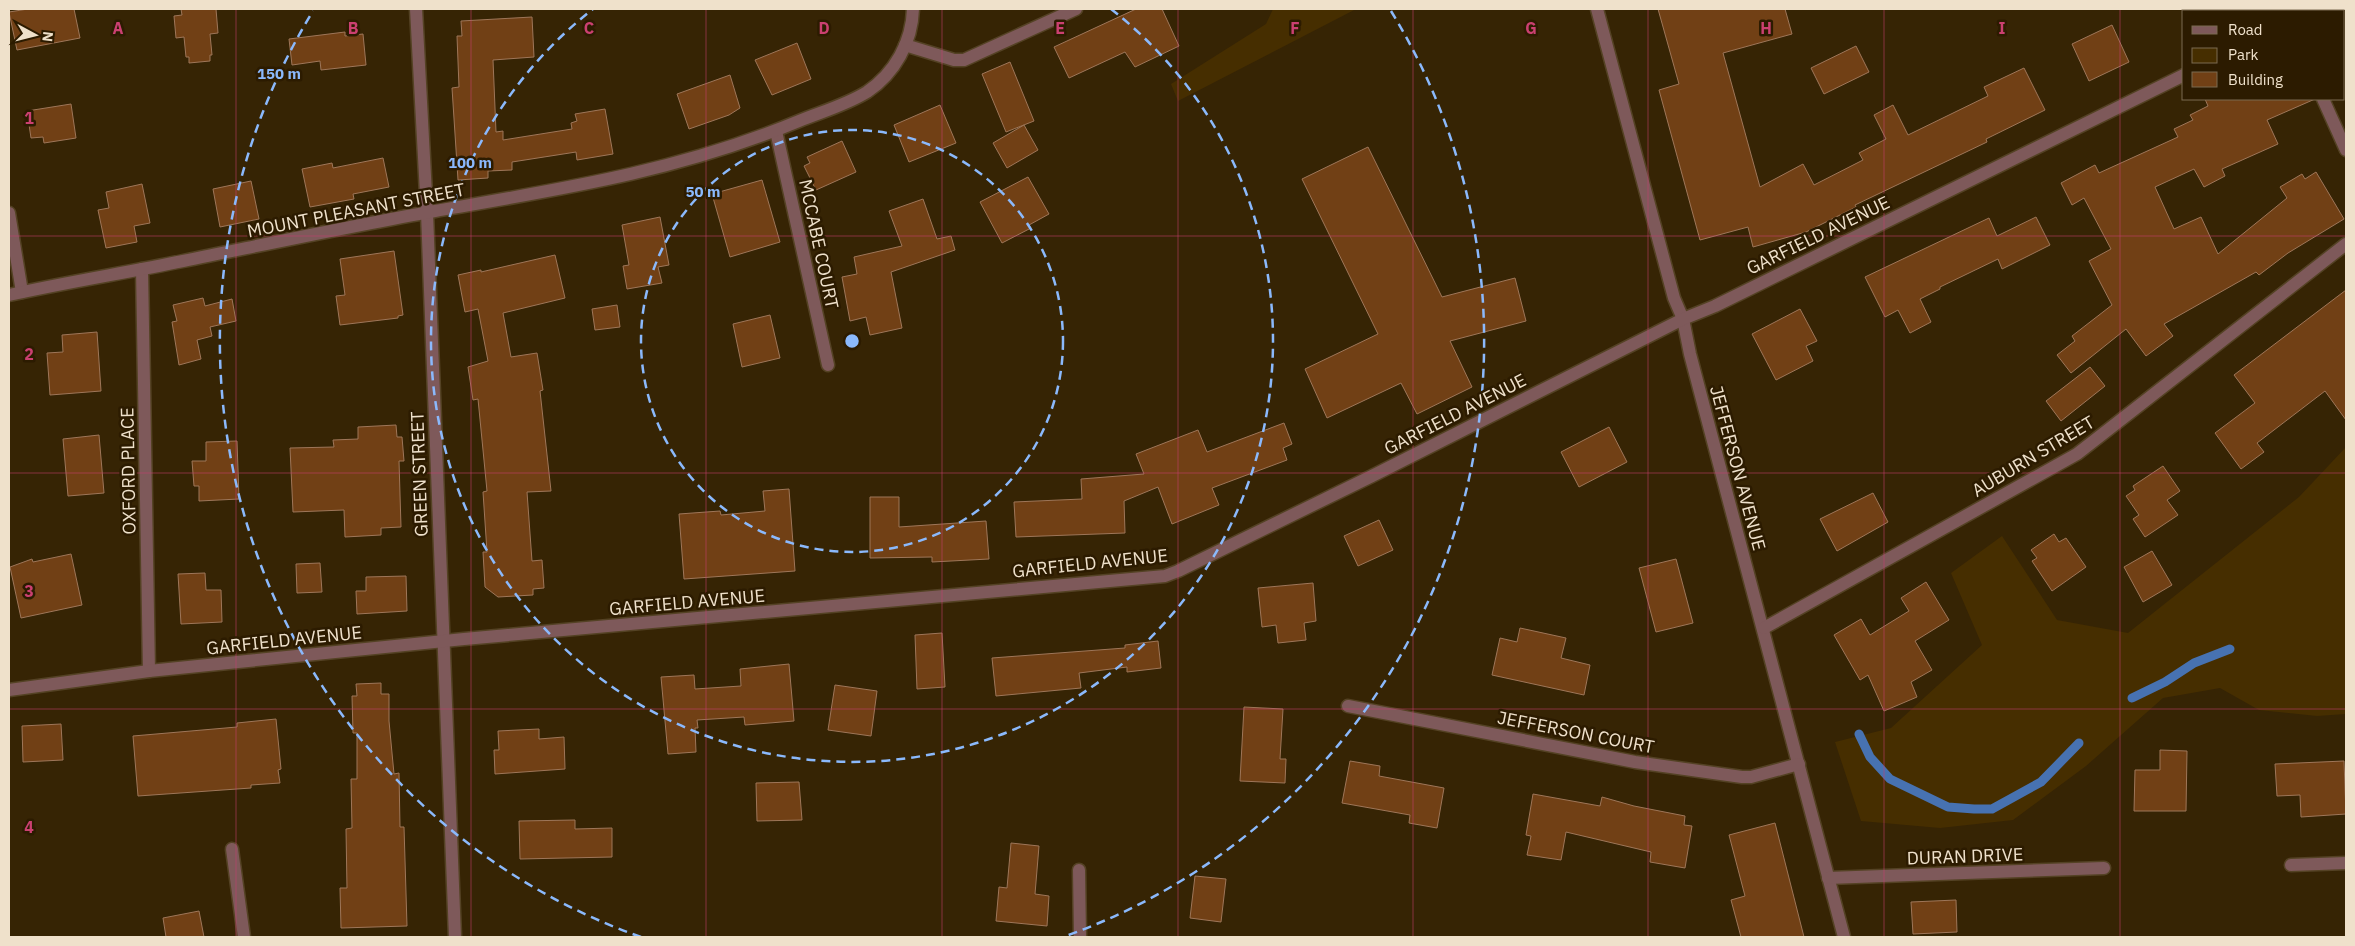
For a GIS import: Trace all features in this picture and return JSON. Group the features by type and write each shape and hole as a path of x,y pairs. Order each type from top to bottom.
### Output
{"street":[{"name":"GREEN STREET","path":"416,9 455,937"},
{"name":"MOUNT PLEASANT STREET","path":"9,295 426,213 565,189 663,168 714,153 776,131 867,92 890,71 905,45 912,26 913,9"},
{"path":"905,45 951,59 964,60 1076,9"},
{"name":"JEFFERSON AVENUE","path":"1597,9 1674,298 1683,318 1690,354 1764,628 1844,937"},
{"name":"GARFIELD AVENUE","path":"9,690 149,671 1170,574 1363,480 1683,318 1715,306 2182,76"},
{"path":"2323,100 2346,150"},
{"name":"MCCABE COURT","path":"776,131 828,365"},
{"path":"9,212 22,292"},
{"name":"AUBURN STREET","path":"1764,628 2077,454 2346,244"},
{"name":"OXFORD PLACE","path":"142,269 149,671"},
{"name":"JEFFERSON COURT","path":"1348,706 1635,762 1746,777 1799,764"},
{"path":"232,849 244,937"},
{"path":"2291,865 2346,863"},
{"name":"DURAN DRIVE","path":"1828,878 2104,868"},
{"path":"1079,870 1080,937"}],"green space":[{"path":"1273,9 1356,9 1178,101 1171,84 1266,24"},
{"path":"2346,447 2346,714 2317,716 2259,710 2220,688 2163,698 2086,766 2013,820 1940,828 1861,821 1835,742 1891,728 1982,645 1951,573 2002,536 2057,620 2128,633 2299,497"}],"building":[{"path":"28,9 74,9 80,38 17,50 9,12"},
{"path":"181,9 216,9 218,33 210,34 212,55 210,55 210,61 189,63 189,57 186,57 184,37 176,38 174,16 182,15"},
{"path":"1136,9 1162,9 1179,46 1135,67 1125,52 1069,78 1054,47"},
{"path":"1658,9 1785,9 1792,34 1723,53 1760,187 1803,164 1814,185 1863,160 1859,153 1886,139 1874,115 1893,105 1908,135 1988,96 1984,87 2024,68 2045,110 1986,139 1987,142 1855,205 1856,207 1806,232 1753,247 1748,227 1700,240 1659,90 1679,84"},
{"path":"532,17 534,57 493,60 496,132 503,131 503,140 572,129 571,123 577,121 575,114 605,109 613,154 577,160 576,152 512,162 512,170 488,171 488,178 458,180 452,88 459,87 457,36 462,36 461,21"},
{"path":"2112,25 2129,62 2089,81 2072,44"},
{"path":"345,32 345,36 363,34 366,65 321,70 320,61 292,65 289,39"},
{"path":"797,43 811,79 772,95 755,60"},
{"path":"1856,46 1869,72 1824,94 1811,68"},
{"path":"1010,62 1034,121 1006,132 982,74"},
{"path":"730,75 740,108 729,115 689,129 677,94"},
{"path":"2205,100 2313,100 2267,120 2278,144 2222,169 2225,176 2204,187 2194,169 2155,187 2174,229 2201,217 2218,254 2287,198 2280,187 2302,174 2305,179 2316,172 2344,219 2288,253 2259,275 2256,272 2164,324 2173,336 2146,356 2126,329 2071,373 2057,355 2075,341 2072,336 2112,305 2089,261 2111,249 2084,198 2072,205 2061,183 2095,165 2099,173 2178,137 2174,129 2193,120 2190,115 2208,106"},
{"path":"71,104 76,138 44,143 43,137 31,138 27,111"},
{"path":"940,105 956,143 909,162 894,125"},
{"path":"1024,125 1038,150 1007,168 993,143"},
{"path":"842,141 856,172 816,190 804,166 810,163 807,157"},
{"path":"1368,147 1442,297 1515,278 1526,321 1450,341 1472,387 1417,414 1401,383 1327,418 1305,369 1378,334 1302,179"},
{"path":"383,158 389,187 353,194 354,199 310,207 302,169 332,163 333,168"},
{"path":"1028,177 1049,214 1029,225 1031,228 1002,243 980,202"},
{"path":"762,180 780,242 730,257 712,194"},
{"path":"251,181 259,219 220,227 213,189"},
{"path":"142,184 150,223 134,226 137,242 106,248 98,210 109,208 106,192"},
{"path":"923,199 937,239 951,236 955,250 891,272 902,328 870,335 866,317 850,321 842,277 857,274 854,257 902,246 889,211"},
{"path":"660,217 669,265 658,267 662,283 627,289 623,266 629,265 622,225"},
{"path":"2036,217 2050,245 2002,269 1998,259 1940,287 1940,289 1920,299 1931,322 1910,333 1898,310 1885,317 1865,277 1989,218 1997,236"},
{"path":"394,251 403,315 398,316 398,318 340,325 336,296 345,295 340,259"},
{"path":"555,255 565,298 503,313 511,357 537,353 543,390 540,391 551,491 527,492 532,561 542,560 544,588 533,589 533,595 498,597 485,587 483,552 487,552 483,492 487,491 478,399 473,400 468,367 488,361 478,309 465,312 458,275 481,270 481,272"},
{"path":"2346,290 2346,420 2325,391 2257,443 2264,452 2241,469 2215,433 2255,403 2234,375"},
{"path":"203,298 205,306 232,299 236,321 210,327 212,336 197,340 201,359 179,365 172,322 177,321 173,305"},
{"path":"617,305 620,327 595,330 592,309"},
{"path":"1800,309 1817,341 1806,346 1813,361 1776,380 1752,334"},
{"path":"770,315 780,358 742,367 733,324"},
{"path":"97,332 101,391 50,395 47,353 63,352 62,335"},
{"path":"2090,367 2105,386 2061,421 2046,401"},
{"path":"1284,423 1292,444 1283,448 1287,460 1212,488 1219,505 1172,524 1158,487 1124,501 1125,533 1016,537 1014,502 1082,499 1081,479 1144,474 1136,454 1198,430 1207,452"},
{"path":"396,425 397,437 402,437 404,461 399,461 401,527 381,528 381,535 345,537 344,510 293,512 290,448 334,447 333,440 358,439 358,427"},
{"path":"1609,427 1627,462 1579,487 1561,452"},
{"path":"99,435 104,493 68,496 63,439"},
{"path":"237,441 239,499 199,501 199,486 194,486 192,461 206,461 206,442"},
{"path":"2163,466 2180,491 2167,500 2178,515 2145,537 2133,519 2139,515 2126,496 2135,490 2133,486"},
{"path":"789,489 795,571 684,579 679,514 720,511 721,515 765,511 763,491"},
{"path":"1873,493 1888,522 1837,551 1820,519"},
{"path":"870,497 899,497 899,527 986,521 989,559 932,562 932,557 870,558"},
{"path":"1379,520 1393,550 1358,566 1344,536"},
{"path":"2054,534 2059,542 2066,538 2086,567 2052,591 2032,561 2037,558 2031,550"},
{"path":"2152,551 2172,585 2143,602 2124,567"},
{"path":"71,554 82,605 21,618 10,567 32,559 33,562"},
{"path":"1676,559 1693,623 1656,632 1639,568"},
{"path":"320,563 322,592 297,593 296,564"},
{"path":"205,573 206,590 221,590 222,622 181,624 178,574"},
{"path":"406,576 407,611 357,614 356,591 366,591 366,577"},
{"path":"1926,582 1949,620 1915,641 1932,670 1911,682 1917,697 1884,711 1868,675 1860,680 1834,635 1861,619 1870,635 1909,611 1901,598"},
{"path":"1313,583 1316,621 1304,623 1306,640 1278,643 1276,625 1262,627 1258,588"},
{"path":"1520,628 1566,638 1561,658 1590,665 1584,695 1492,675 1500,638 1517,642"},
{"path":"942,633 945,687 917,689 915,635"},
{"path":"1158,641 1161,668 1127,672 1127,667 1079,673 1081,688 996,696 992,658 1125,648 1125,645"},
{"path":"789,664 794,721 745,725 744,717 697,720 698,728 695,728 696,752 668,754 661,677 694,675 695,689 741,686 740,669"},
{"path":"381,683 381,694 389,694 389,721 394,774 399,773 400,827 404,827 407,926 341,928 340,888 347,888 346,829 352,828 351,779 357,779 357,733 353,733 352,696 357,696 356,684"},
{"path":"835,685 877,691 871,736 828,730"},
{"path":"1244,707 1283,709 1280,759 1286,759 1285,783 1240,781"},
{"path":"276,719 281,769 278,770 280,783 251,785 251,788 138,796 133,736 237,727 237,723"},
{"path":"61,724 63,760 23,762 22,726"},
{"path":"539,729 539,739 564,737 565,769 495,774 494,750 499,750 498,731"},
{"path":"2160,750 2187,751 2186,811 2134,811 2135,770 2160,770"},
{"path":"1350,761 1380,766 1379,776 1444,788 1437,828 1409,823 1410,815 1342,803"},
{"path":"2344,761 2346,814 2301,817 2300,795 2277,796 2275,764"},
{"path":"799,782 802,820 757,821 756,783"},
{"path":"1533,794 1600,806 1602,797 1634,806 1685,816 1684,825 1692,826 1685,868 1650,862 1651,852 1566,832 1561,860 1527,855 1531,836 1526,835"},
{"path":"575,820 575,829 612,828 612,857 520,859 519,821"},
{"path":"1775,823 1804,937 1741,937 1731,900 1745,896 1729,835"},
{"path":"1011,843 1039,846 1035,894 1049,896 1047,926 996,921 999,887 1007,888"},
{"path":"1195,876 1226,879 1221,922 1190,918"},
{"path":"1956,900 1957,932 1913,934 1911,902"},
{"path":"199,911 204,937 166,937 163,918"}],"waterway":[{"path":"2132,698 2165,682 2194,663 2230,649"},
{"path":"1859,734 1870,757 1890,779 1948,807 1974,809 1992,809 2041,782 2079,743"}]}
